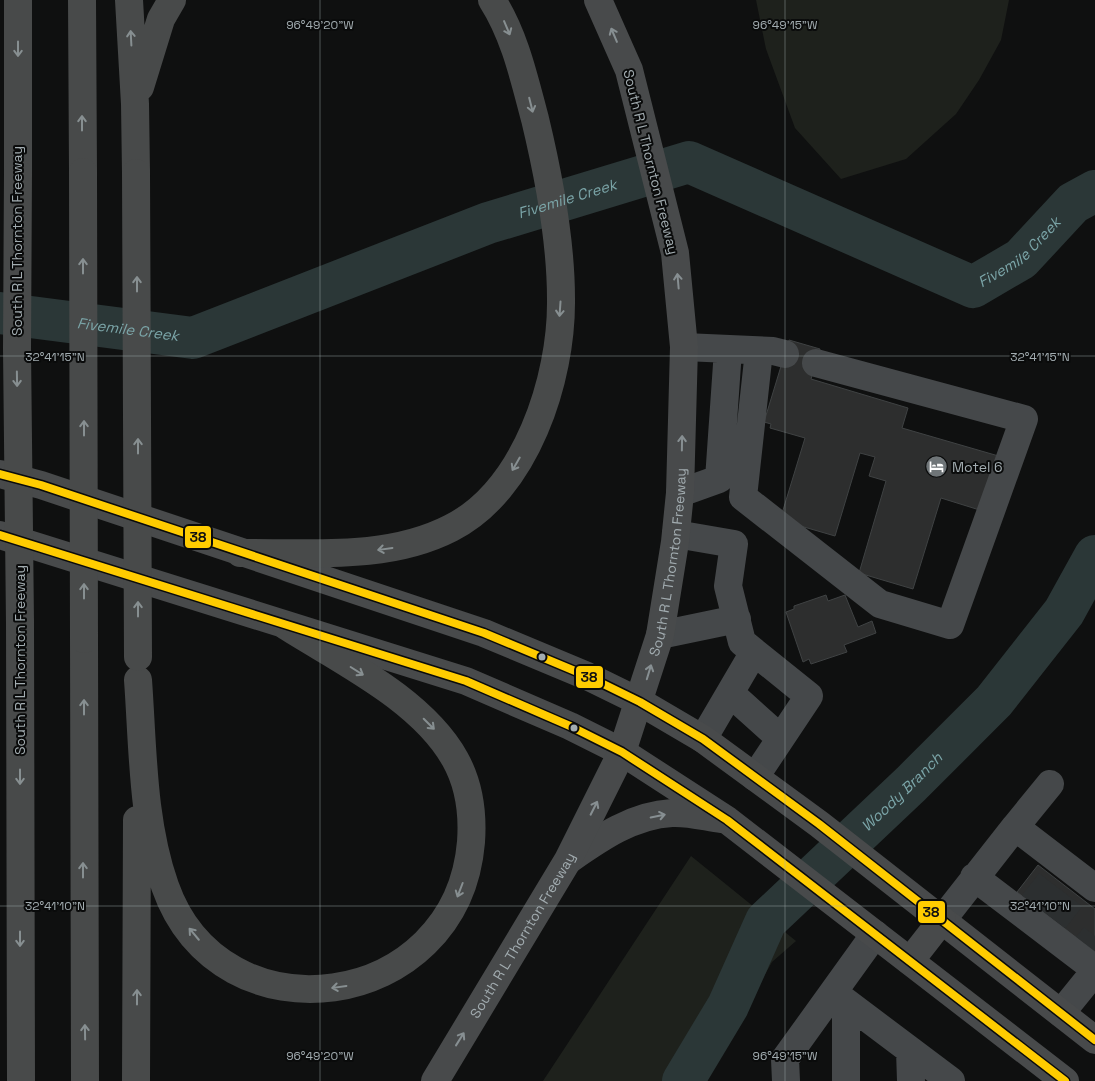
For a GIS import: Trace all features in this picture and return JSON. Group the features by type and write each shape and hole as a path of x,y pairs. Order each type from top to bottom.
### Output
{"highway":[{"name":"South R L Thornton Freeway","path":"18,0 17,359 20,623 21,1081"},
{"path":"82,0 85,1081"},
{"path":"129,0 135,104 136,173 138,669 136,1081"},
{"path":"135,104 161,19 172,0"},
{"path":"240,554 384,550 420,542 452,527 483,506 508,478 526,448 552,375 558,338 561,300 559,261 551,196 520,58 492,0"},
{"path":"138,669 152,839 165,888 192,933 213,955 247,976 279,987 312,990 348,985 383,974 414,954 440,927 458,896 469,865 472,832 469,795 452,754 439,734 417,712 391,693 286,626"}],"main road":[{"name":"South R L Thornton Freeway","path":"435,1081 568,860 622,752 640,702 660,635 676,534 680,493 684,347 675,253 629,70 598,0"},
{"path":"0,474 41,485 240,554 484,633 587,676 640,702 703,739 820,824 1095,1040"},
{"path":"0,535 466,681 570,726 622,752 727,820 1065,1081"},
{"path":"568,860 610,832 641,819 672,813 727,820"},
{"path":"910,961 942,920"}],"lane":[{"path":"684,347 772,352 743,497 880,604 950,625 1024,419 816,363"},
{"path":"680,493 720,479 728,350"},
{"path":"676,534 734,544 728,586 742,642 809,696 755,777"},
{"path":"660,635 736,619"},
{"path":"703,739 754,652"},
{"path":"730,693 780,738"},
{"path":"942,920 974,877 1050,784"},
{"path":"1015,827 1074,880"},
{"path":"974,877 1039,917 1089,961 1061,1013"},
{"path":"769,1081 786,1070 840,998 867,928"},
{"path":"840,998 951,1081"},
{"path":"840,998 846,1081"},
{"path":"910,1050 911,1081"}],"shaded area":[{"path":"756,0 1009,0 1001,40 979,80 956,114 906,159 841,179 795,128 766,49"},
{"path":"691,856 796,941 772,962 706,1081 543,1081"}],"building":[{"name":"Motel 6","path":"789,340 820,349 811,379 908,408 902,428 1002,457 986,512 941,498 913,589 859,573 886,481 869,476 875,457 860,453 835,536 780,520 805,438 770,428 771,424 764,422"},
{"path":"826,595 828,601 845,595 858,627 872,621 876,633 844,645 847,652 811,664 809,659 803,662 786,612 794,609 794,606"},
{"path":"1038,865 1095,909 1095,952 1017,892"}],"waterway":[{"name":"Fivemile Creek","path":"0,313 193,338 488,223 689,162 973,287 1021,259 1073,203 1095,191"},
{"name":"Woody Branch","path":"683,1081 728,1006 766,921 911,784 994,701 1064,612 1095,556"}],"tunnel":[{"path":"1033,904 1054,877"},
{"path":"1054,920 1075,893"},
{"path":"1087,946 1095,936"}],"transit line":[{"name":"38","path":"0,474 41,485 484,633 587,676 640,702 703,739 819,824 1095,1040"},
{"name":"38","path":"0,535 466,681 570,726 622,752 727,820 1065,1081"}],"place":[{"name":"Motel 6","path":"936,467"}]}
